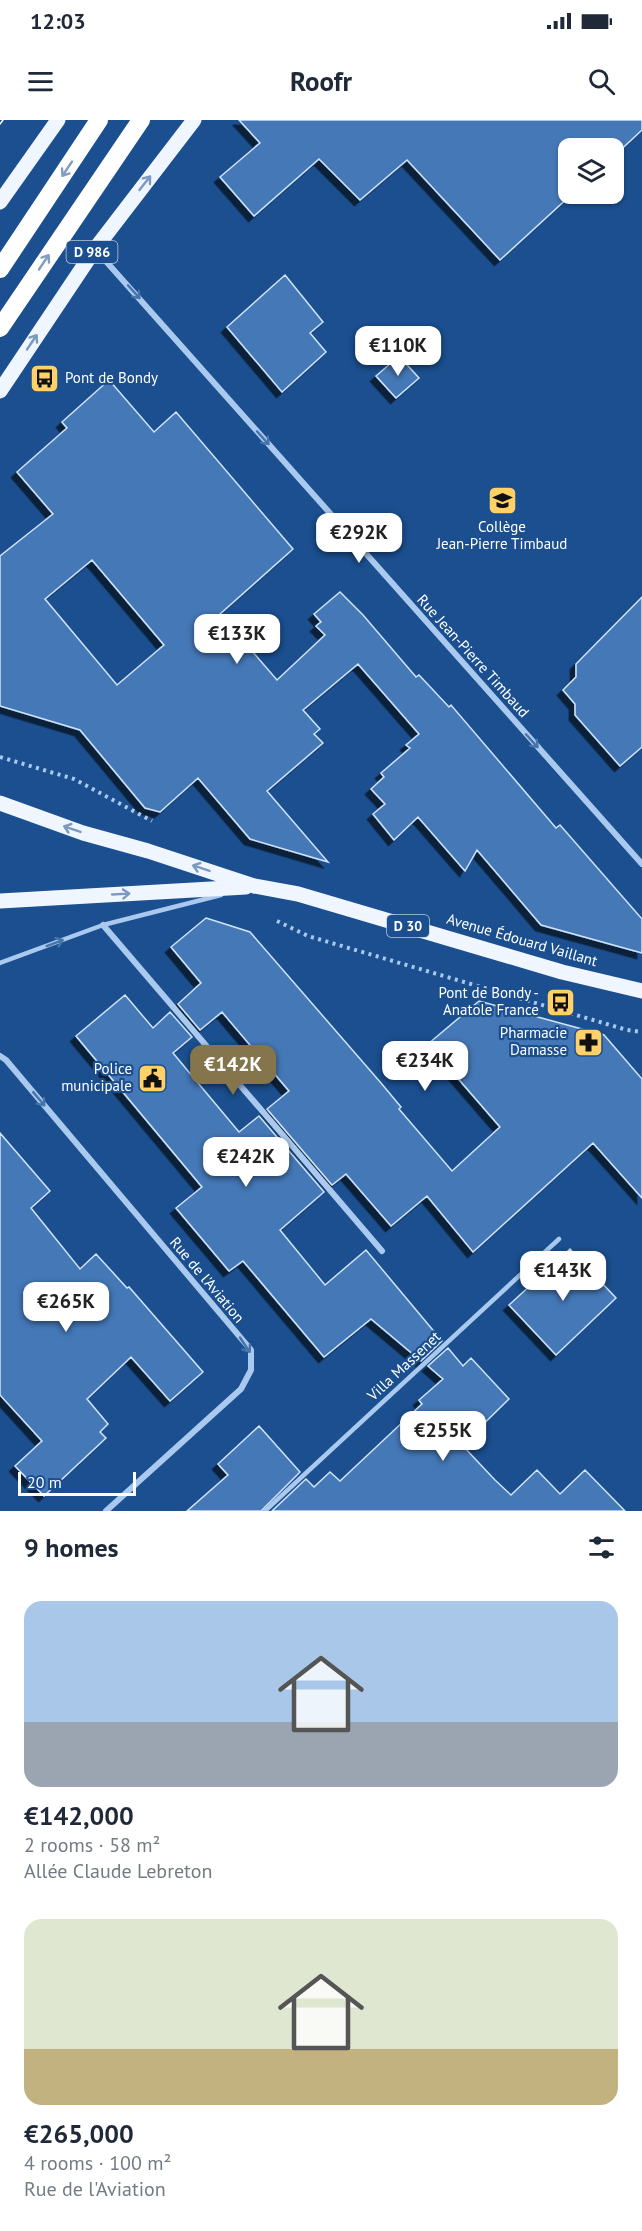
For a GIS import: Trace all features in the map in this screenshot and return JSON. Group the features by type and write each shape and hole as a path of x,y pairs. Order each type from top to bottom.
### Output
{"highway":[{"path":"0,269 99,120"},
{"path":"0,328 141,120"}],"main road":[{"path":"0,202 58,120"},
{"name":"D 986","path":"0,391 95,249 194,120"},
{"name":"Avenue Édouard Vaillant","path":"0,803 83,833 148,851 254,886 298,894 562,972 642,991"},
{"name":"Avenue Édouard Vaillant","path":"0,901 254,886"}],"street":[{"name":"Rue Jean-Pierre Timbaud","path":"95,249 642,864"},
{"path":"103,925 382,1251"},
{"name":"Rue de l'Aviation","path":"0,1056 6,1060 251,1350 251,1370 241,1389 106,1511"}],"lane":[{"path":"0,963 103,925 254,886"},
{"name":"Villa Massenet","path":"265,1511 559,1239"}],"path":[{"path":"254,886 257,906 275,920 308,936 551,1008 642,1032"}],"building":[{"path":"239,120 642,120 642,130 624,147 624,138 558,138 558,204 561,204 500,260 407,160 360,200 319,159 254,216 220,177 260,143"},
{"path":"285,275 323,322 310,333 326,352 282,392 227,327"},
{"path":"399,356 419,378 396,398 376,376"},
{"path":"109,380 154,432 176,412 293,549 220,614 277,680 325,635 316,626 321,622 314,614 340,592 363,615 416,677 419,675 449,707 451,705 556,828 560,825 642,919 642,953 541,925 477,850 465,871 418,817 394,840 373,814 385,804 371,789 384,777 381,773 410,748 406,745 419,734 358,664 303,710 320,729 314,734 323,743 267,791 328,862 250,839 198,778 160,812 145,808 80,730 0,706 0,556 53,514 17,472 67,428 62,422","holes":["92,560 164,645 117,685 45,599"]},
{"path":"642,597 642,747 620,766 575,715 575,704 563,690 576,677 576,664"},
{"path":"206,918 250,932 381,1083 401,1107 399,1109 452,1171 500,1127 428,1044 479,1001 604,1035 642,1079 642,1198 593,1143 473,1252 427,1196 391,1226 346,1174 332,1185 267,1109 289,1091 222,1012 200,1030 178,1004 201,983 171,947"},
{"path":"125,995 153,1028 170,1012 192,1037 173,1053 239,1132 259,1116 324,1192 280,1230 325,1285 366,1250 442,1341 421,1361 371,1319 324,1357 243,1261 229,1271 176,1208 202,1187 76,1036"},
{"path":"0,1133 50,1191 31,1208 80,1269 96,1254 127,1288 129,1287 203,1372 170,1401 131,1357 87,1399 108,1424 100,1432 106,1438 44,1496 15,1466 42,1441 0,1395"},
{"path":"570,1249 616,1298 556,1355 509,1305"},
{"path":"448,1348 463,1366 471,1358 509,1399 462,1445 511,1495 537,1470 560,1494 585,1470 625,1511 272,1511 306,1479 314,1487 330,1472 340,1481 422,1404 419,1400 443,1379 428,1366"},
{"path":"259,1426 300,1472 261,1511 187,1511 228,1475 218,1464"}],"tram line":[{"path":"0,124 3,120"}],"place":[{"name":"Pont de Bondy","path":"44,378"},
{"name":"Collège Jean-Pierre Timbaud","path":"502,500"},
{"name":"Pont de Bondy - Anatole France","path":"560,1002"},
{"name":"Pharmacie Damasse","path":"588,1042"},
{"name":"Police municipale","path":"153,1078"}]}
